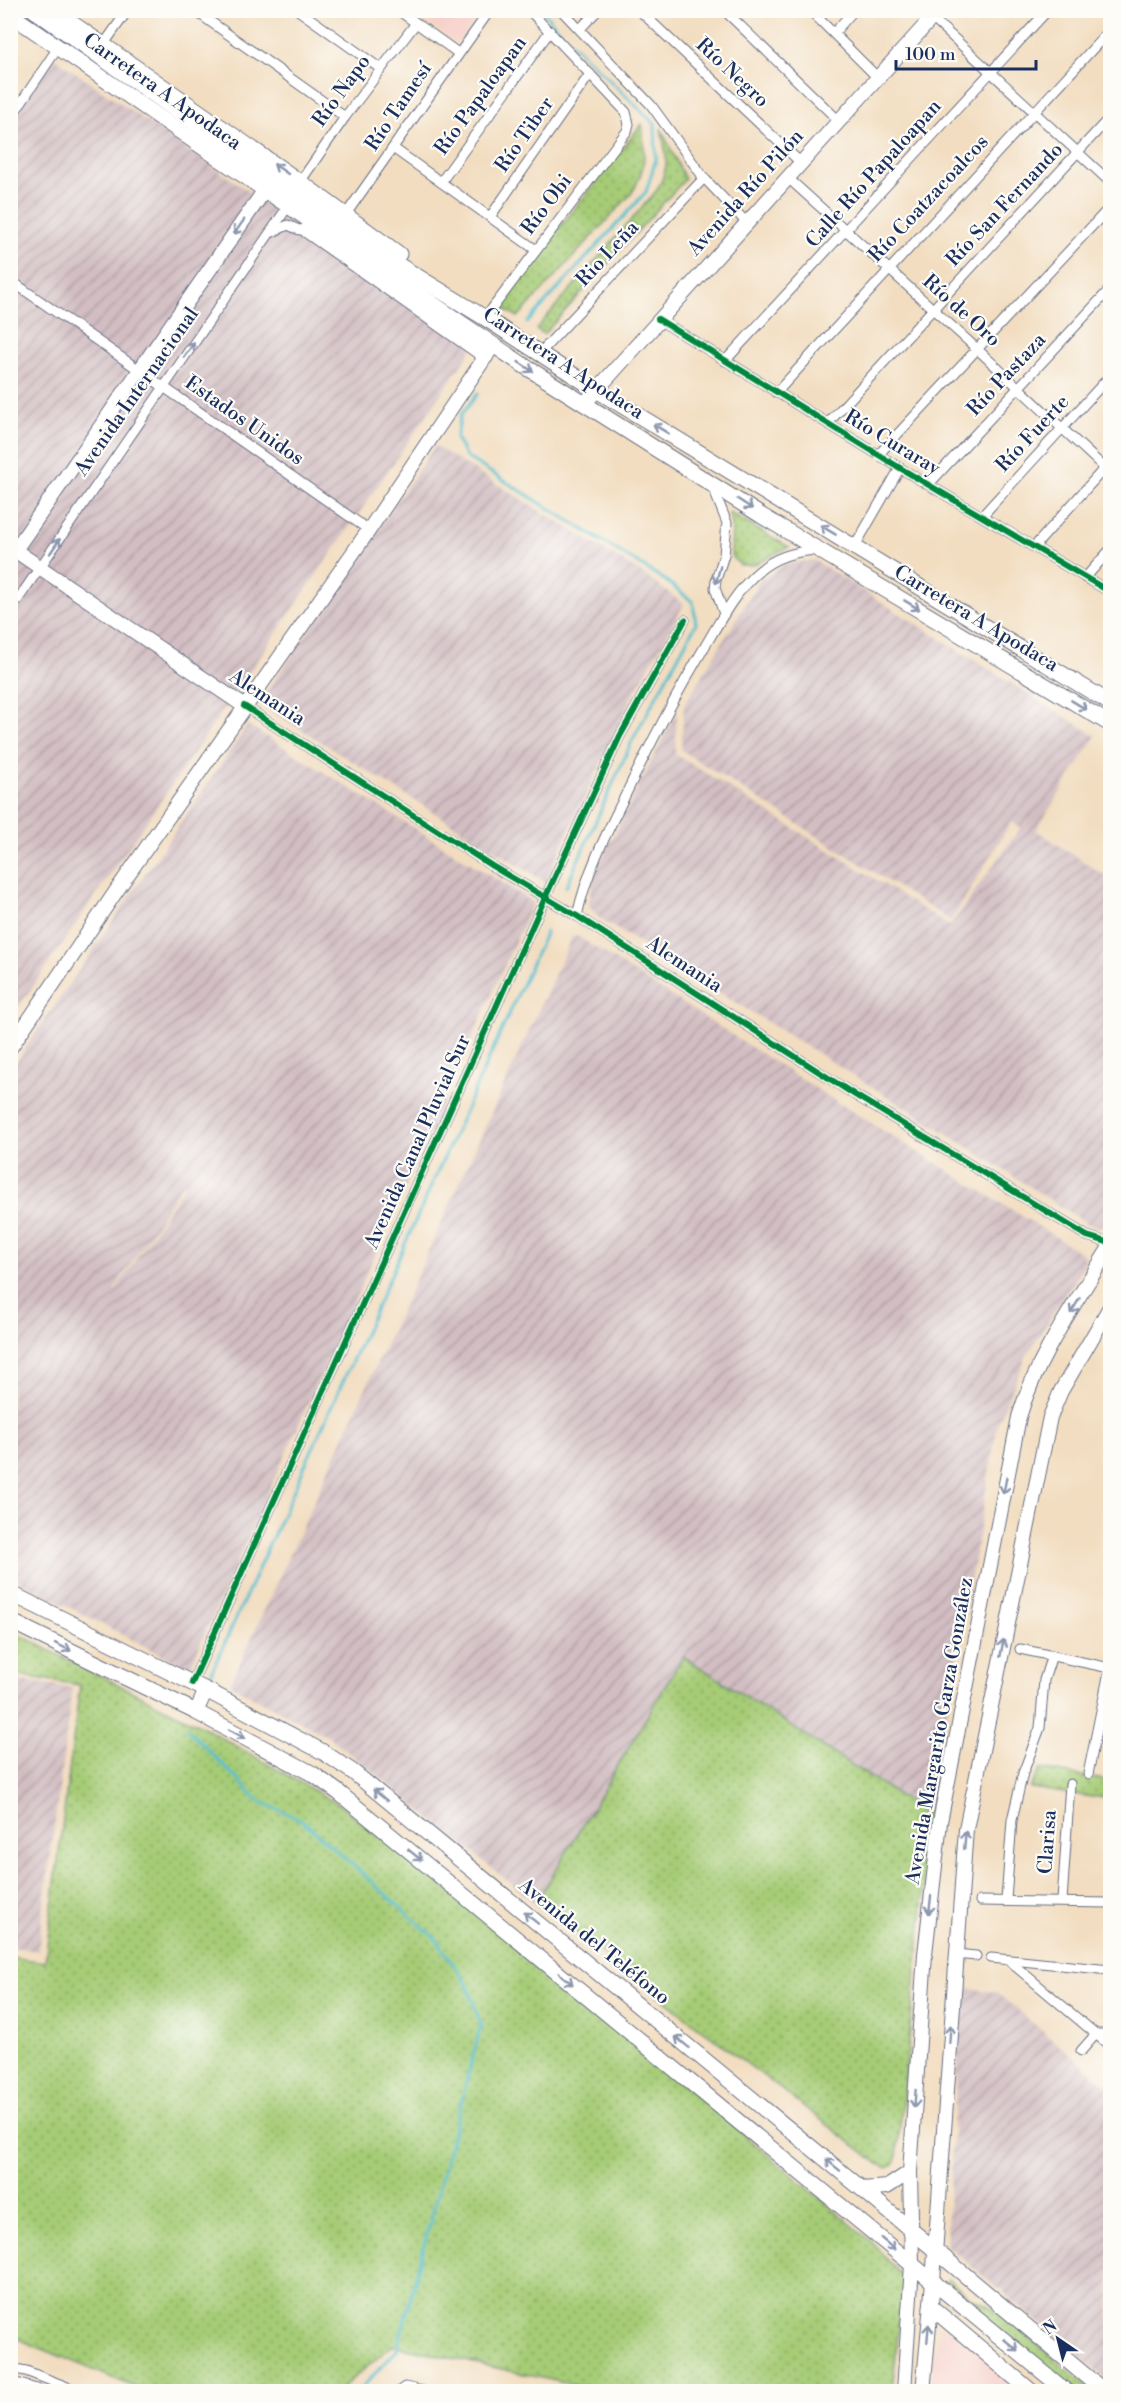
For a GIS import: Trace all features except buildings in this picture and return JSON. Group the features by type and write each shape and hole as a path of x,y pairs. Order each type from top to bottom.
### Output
{"main road":[{"name":"Carretera A Apodaca","path":"34,10 266,189"},
{"path":"10,1048 244,706 369,530 490,351 295,207 104,44 53,10"},
{"name":"Carretera A Apodaca","path":"10,14 295,207 490,351 584,404 820,550 1110,724"},
{"name":"Avenida Río Pilón","path":"584,404 595,389 935,14"},
{"name":"Avenida Internacional","path":"12,551 141,371 266,189"},
{"name":"Carretera A Apodaca","path":"295,207 342,220 425,273 442,291 539,354 857,542 1110,703"},
{"path":"857,542 1110,692"},
{"name":"Alemania","path":"12,551 40,567 244,706"},
{"name":"Avenida Margarito Garza González","path":"904,2391 912,2264 910,2172 925,1954 940,1822 1014,1436 1024,1399 1043,1357 1109,1251"},
{"path":"923,2391 936,2250 966,1829 1050,1417 1061,1391 1110,1307"},
{"name":"Avenida del Teléfono","path":"10,1593 199,1687 323,1752 353,1772 1105,2391"},
{"path":"10,1621 196,1712 313,1774 338,1792 1067,2391"},
{"path":"196,1712 199,1687"},
{"path":"862,2189 887,2187 910,2172"},
{"path":"931,2307 1032,2391"}],"street":[{"path":"104,44 128,10"},
{"path":"194,10 345,117"},
{"path":"297,10 381,69"},
{"path":"398,10 458,52"},
{"name":"Río Tamesí","path":"342,220 458,52 490,10"},
{"path":"529,10 590,74"},
{"path":"561,10 661,116 704,178 746,222"},
{"path":"580,29 598,10"},
{"name":"Río Negro","path":"639,10 800,162"},
{"path":"724,10 838,120"},
{"path":"810,10 878,77"},
{"path":"834,33 854,10"},
{"name":"Calle Río Papaloapan","path":"725,361 1048,10"},
{"path":"935,14 991,72 1110,182"},
{"name":"Río Napo","path":"295,207 345,117 416,23"},
{"name":"Río Coatzacoalcos","path":"776,393 1110,30"},
{"name":"Río Papaloapan","path":"441,182 550,31"},
{"path":"10,119 59,46"},
{"name":"Río Obi","path":"485,318 627,131 629,124 626,112 590,74"},
{"name":"Río Tiber","path":"490,217 590,74"},
{"name":"Río San Fernando","path":"828,423 1110,117"},
{"path":"393,148 536,250"},
{"name":"Río de Oro","path":"787,177 1109,468"},
{"name":"Rio Leña","path":"539,354 704,178"},
{"path":"267,238 274,231 288,225 299,230 295,207"},
{"name":"Avenida Internacional","path":"10,611 267,238 295,207"},
{"path":"879,454 1110,207"},
{"name":"Estados Unidos","path":"10,279 369,530"},
{"name":"Río Pastaza","path":"929,484 1110,289"},
{"name":"Río Curaray","path":"658,320 900,468 1110,592"},
{"name":"Río Fuerte","path":"982,516 1110,376"},
{"path":"857,542 900,468"},
{"path":"1034,547 1109,468"},
{"path":"708,480 716,493 727,523 724,555 715,588 724,614"},
{"path":"577,916 582,894 600,848 668,707 724,614 749,580 773,561 801,551 820,550"},
{"path":"1085,578 1110,550"},
{"name":"Avenida Canal Pluvial Sur","path":"199,1687 545,898 620,736 685,620"},
{"name":"Alemania","path":"244,706 855,1095 1109,1251"},
{"name":"Alemania","path":"1087,1236 1109,1251"},
{"path":"1020,1649 1110,1667 1088,1774"},
{"path":"1006,1900 1012,1820 1023,1773 1040,1728 1044,1680 1053,1654"},
{"name":"Clarisa","path":"1062,1901 1070,1785"},
{"path":"980,1901 1110,1903"},
{"path":"956,1954 976,1956"},
{"path":"991,1958 1110,1970"},
{"path":"1008,1960 1110,2046"},
{"path":"1081,2051 1096,2034 1110,2034"},
{"path":"10,2368 26,2371 80,2391"},
{"path":"10,2380 45,2391"},
{"path":"398,2391 405,2387 428,2391"}],"shaded area":[{"path":"411,11 480,11 458,44"},
{"path":"53,57 474,346 11,1018 10,124"},
{"path":"435,446 646,576 684,604 630,700 545,882 259,703"},
{"path":"814,560 1096,736 1036,830 1110,879 1110,1216 1101,1227 1088,1224 929,1122 599,918 589,905 593,876 677,711 675,754 950,926 1021,827 1011,822 951,921 681,750 684,705 761,579 786,564"},
{"path":"248,725 533,902 189,1669 11,1577 11,1069","holes":["183,1183 185,1185 115,1291"]},
{"path":"577,936 837,1102 1083,1254 1086,1262 1027,1355 998,1422 944,1730 932,1817 684,1656 535,1903 332,1739 230,1685 572,937"},
{"path":"11,1679 72,1688 38,1951 11,1947"},
{"path":"962,1987 996,1992 1110,2088 1110,2382 946,2245"},
{"path":"940,2323 1024,2392 930,2392"}],"green space":[{"path":"642,124 644,161 640,177 631,194 518,317 498,305"},
{"path":"661,128 685,179 544,334 536,329 657,190 666,166"},
{"path":"729,513 789,547 753,565 740,565 731,556 732,526"},
{"path":"11,1631 203,1727 340,1805 528,1953 872,2242 904,2279 892,2391 601,2391 393,2345 338,2391 144,2391 11,2336 10,1957 45,1962 80,1685 11,1674"},
{"path":"683,1656 932,1817 897,2156 893,2165 888,2168 879,2164 536,1903"},
{"path":"1040,1769 1110,1781 1110,1796 1092,1797 1030,1788"},
{"path":"948,2279 969,2297 993,2308 1093,2391 1075,2391 944,2284"}],"waterway":[{"path":"527,323 646,192 656,159 655,124 565,37 542,10"},
{"path":"478,393 461,415 456,438 466,457 665,580 693,602 696,624 633,739 566,887"},
{"path":"208,1680 546,932"},
{"path":"187,1729 259,1801 302,1820 436,1939 467,1984 481,2025 397,2350 358,2392"}],"cycle path":[{"path":"658,319 900,468 1110,592"},
{"path":"192,1683 620,736 685,620"},
{"path":"244,706 855,1095 1087,1236 1110,1243"}]}
